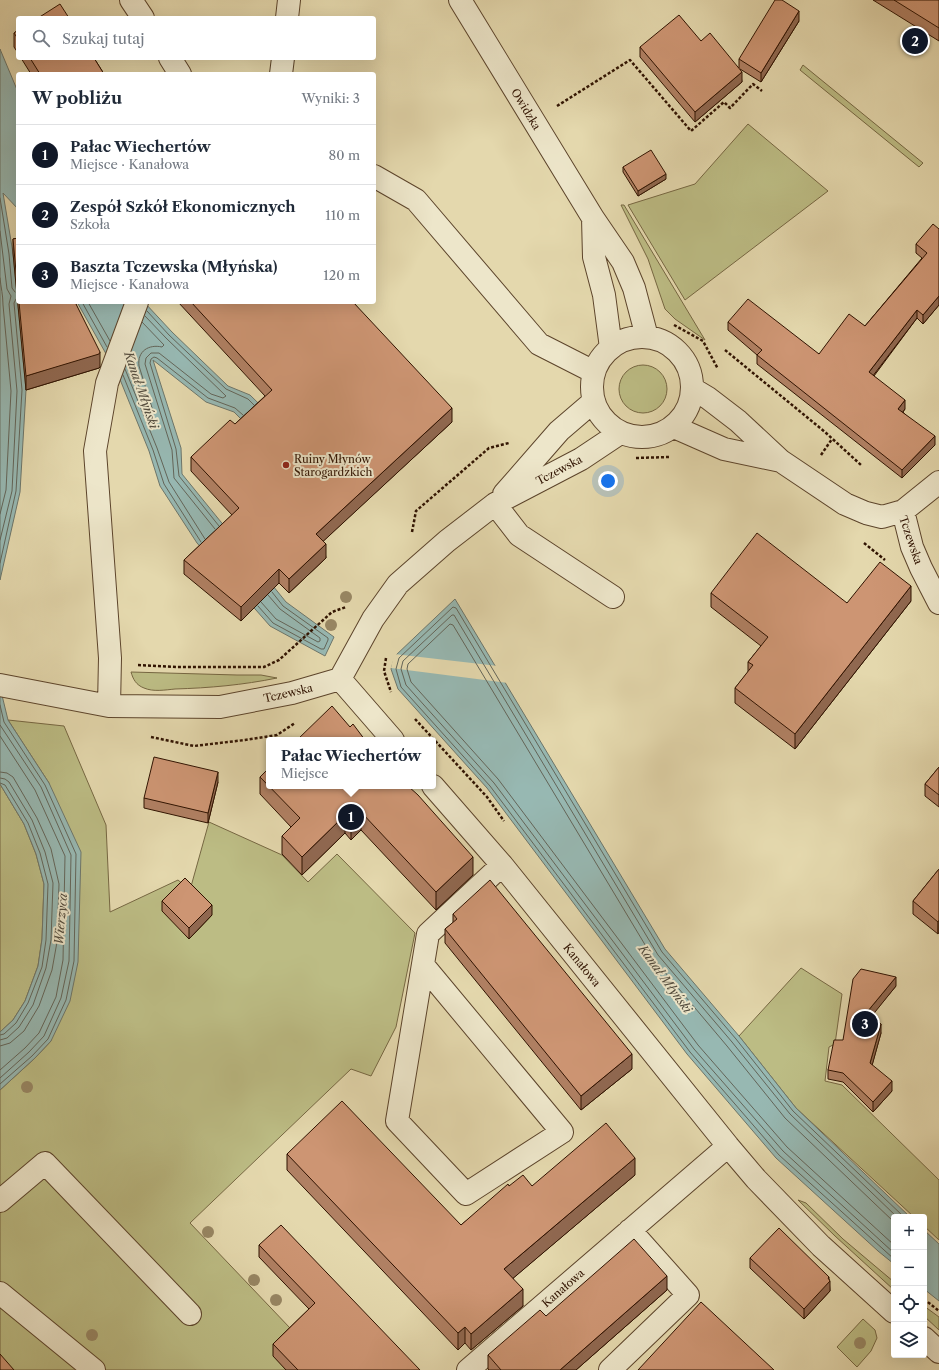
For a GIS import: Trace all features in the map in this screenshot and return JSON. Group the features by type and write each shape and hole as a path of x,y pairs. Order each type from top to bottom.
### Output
{"street":[{"path":"131,0 142,16"},
{"path":"287,16 289,0"},
{"name":"Owidzka","path":"460,0 593,218 623,262 634,288 647,337"},
{"path":"171,60 179,72"},
{"path":"281,72 283,60"},
{"path":"376,177 416,200 539,344 594,372"},
{"name":"Owidzka","path":"593,218 594,257 604,295 611,348"},
{"path":"109,706 110,663 95,451 107,383 136,304"},
{"path":"647,337 662,341 675,349 685,360 691,374 693,389 688,410 674,427 661,434 647,437 632,437 620,433 603,419 594,401 592,387 594,372 601,358 611,348 628,339 647,337"},
{"name":"Tczewska","path":"693,389 738,420 781,461 845,504 866,513 882,517 903,511 912,547 939,603"},
{"name":"Tczewska","path":"496,504 558,431 594,401"},
{"name":"Tczewska","path":"674,427 724,449 781,461"},
{"name":"Tczewska","path":"0,684 109,706 220,707 292,693 340,679 370,625 398,584 447,541 496,504 581,458 620,433"},
{"path":"903,511 939,482"},
{"path":"496,504 519,535 613,597"},
{"path":"340,679 390,737"},
{"name":"Kanałowa","path":"436,789 502,865 756,1179 821,1246 891,1309"},
{"path":"423,965 562,1132 466,1194 397,1121 428,934 502,865"},
{"name":"Kanałowa","path":"470,1369 728,1146"},
{"path":"0,1201 45,1163 190,1314"},
{"path":"610,1370 688,1295 630,1230"},
{"path":"0,1293 94,1370"},
{"path":"927,1341 939,1352"}],"path":[{"path":"555,108 630,60 691,131 724,102 730,108 753,84 762,91"},
{"path":"673,324 703,341 719,371"},
{"path":"725,350 861,465"},
{"path":"821,455 832,439"},
{"path":"411,537 416,511 489,448 510,443"},
{"path":"815,451 827,460"},
{"path":"634,458 674,457"},
{"path":"110,663 176,667 264,667 279,660 332,612 346,608 350,602"},
{"path":"386,657 384,671 391,694"},
{"path":"413,717 432,737"},
{"path":"436,742 487,797 507,825"},
{"path":"927,1301 939,1310"}],"green space":[{"path":"803,65 923,163 919,167 800,70"},
{"path":"748,124 828,191 685,300 628,205 695,184"},
{"path":"621,205 624,205 705,340 675,319 665,309 648,259"},
{"path":"638,365 648,365 657,369 663,375 666,380 666,398 657,409 648,413 638,413 629,409 623,403 619,394 619,384 623,375 629,369"},
{"path":"131,672 261,675 277,678 226,686 155,690 141,687 134,679"},
{"path":"8,720 64,726 106,825 110,912 178,880 190,890 209,822 282,855 308,882 337,854 415,933 396,1027 371,1076 351,1069 190,1223 330,1370 0,1370 0,1090 51,1041 49,783"},
{"path":"0,784 24,824 36,854 44,884 42,939 38,966 25,1001 13,1020 0,1032"},
{"path":"801,968 842,994 835,1044 829,1047 825,1081 842,1085 939,1180 939,1240 927,1229 927,1214 911,1214 796,1108 739,1036"},
{"path":"798,1200 806,1203 843,1239 891,1279 891,1287"},
{"path":"927,1308 939,1317 939,1330 927,1319"},
{"path":"863,1319 875,1330 877,1338 871,1351 857,1367 837,1347"}],"water":[{"path":"0,49 16,87 16,207 3,193 13,253 16,304 18,304 26,390 20,492 0,580"},
{"name":"Kanał Młyński","path":"78,304 146,304 172,332 228,386 250,395 359,502 342,520 234,412 206,402 153,360 181,448 182,474 286,602 334,637 325,656 270,626 197,543 160,486 149,451 119,377"},
{"name":"Kanał Młyński","path":"455,599 665,949 739,1036 796,1108 907,1214 891,1214 891,1262 776,1158 687,1054 487,788 398,689 391,669 395,656"},
{"name":"Wierzyca","path":"0,687 8,720 49,783 81,852 78,962 70,1001 51,1041 0,1090 0,1032 13,1020 25,1001 38,966 42,939 44,884 36,854 24,824 0,784"},
{"path":"927,1233 939,1244 939,1301 927,1291"}],"pier":[{"path":"394,654 498,666 508,683 391,668"}],"building":[{"path":"775,0 782,0 799,11 761,73 739,59"},
{"path":"894,0 939,0 939,28"},
{"path":"60,4 68,16 41,16"},
{"path":"679,15 701,41 710,33 742,72 695,112 640,47"},
{"path":"31,60 95,60 103,72 39,72"},
{"path":"651,150 666,174 638,191 623,167"},
{"path":"933,224 939,229 939,296 923,315 917,310 869,372 905,400 898,409 935,436 902,470 757,355 762,350 728,322 748,299 819,354 849,314 865,326 927,253 916,244"},
{"path":"16,238 16,271 13,239"},
{"path":"19,304 76,304 100,352 99,354 26,376"},
{"path":"193,304 355,304 452,408 316,534 326,544 289,579 279,569 241,607 184,560 239,508 191,457 230,420 235,424 272,390"},
{"path":"757,533 847,603 880,562 911,586 795,734 735,688 753,665 748,662 768,637 711,593"},
{"path":"332,706 350,727 353,724 363,737 300,737"},
{"path":"154,757 218,772 208,813 144,798"},
{"path":"939,767 939,795 925,784"},
{"path":"266,771 266,783 260,777"},
{"path":"272,789 411,789 473,857 436,892 361,812 351,822 345,815 302,857 282,836 300,818"},
{"path":"939,869 939,920 938,922 913,901"},
{"path":"185,878 212,905 189,928 162,901"},
{"path":"490,880 632,1054 581,1096 445,929 457,919 453,914"},
{"path":"861,969 896,977 867,1012 881,1024 870,1063 892,1081 873,1102 843,1073 828,1070 834,1040 843,1040 853,979"},
{"path":"342,1101 461,1225 508,1184 509,1186 523,1175 532,1186 606,1123 635,1158 504,1269 523,1289 471,1334 465,1327 458,1333 287,1154"},
{"path":"281,1225 420,1370 298,1370 273,1344 315,1303 259,1245"},
{"path":"779,1228 829,1277 828,1278 830,1281 804,1309 750,1258"},
{"path":"634,1239 667,1276 560,1370 501,1370 488,1355 540,1310 546,1316"},
{"path":"701,1302 774,1370 638,1370"},
{"path":"0,1354 14,1370 0,1370"}],"place":[{"name":"Zespół Szkół Ekonomicznych","path":"915,41"},
{"name":"Ruiny Młynów Starogardzkich","path":"286,465"},
{"name":"Pałac Wiechertów","path":"351,817"},
{"name":"Baszta Tczewska (Młyńska)","path":"865,1024"}]}
